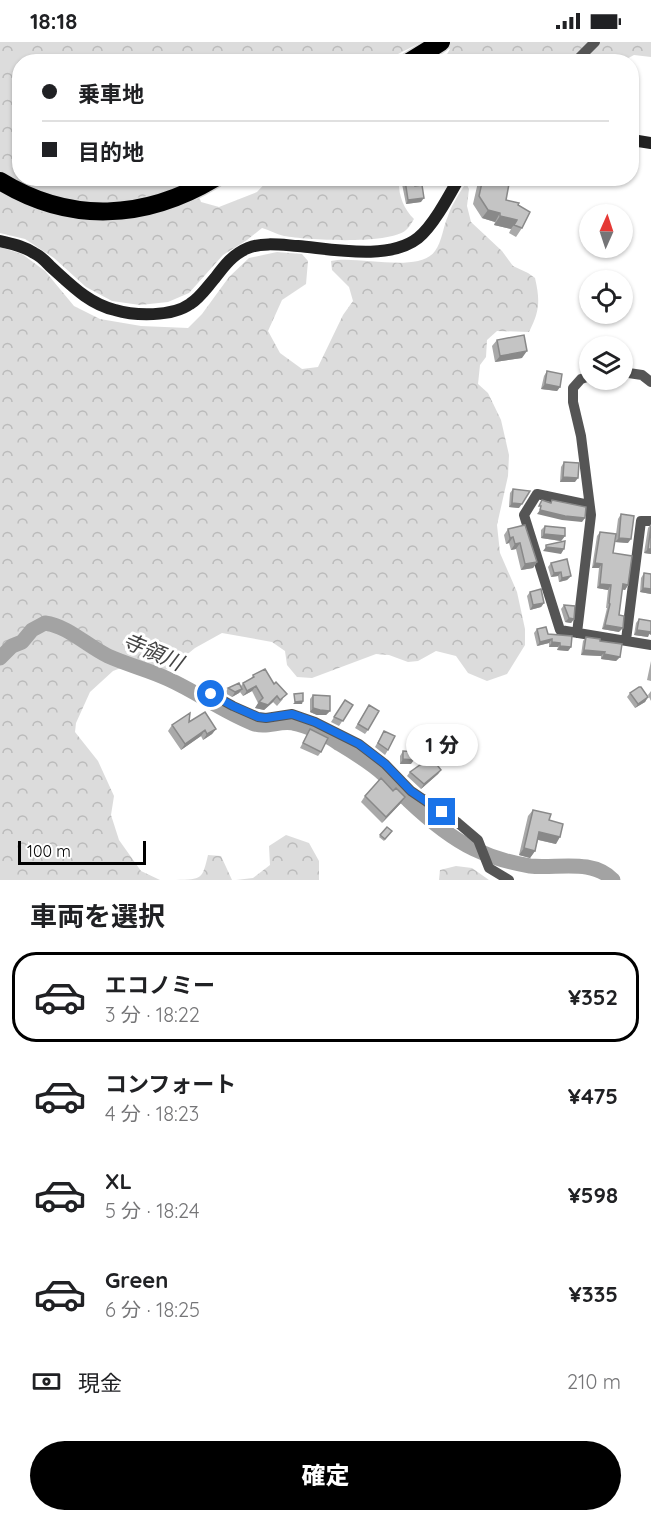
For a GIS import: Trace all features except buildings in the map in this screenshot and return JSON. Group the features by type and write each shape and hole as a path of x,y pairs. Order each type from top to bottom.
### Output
{"highway":[{"path":"422,54 441,42"},
{"path":"0,181 47,203 98,212 123,211 164,202 187,194 200,186"}],"street":[{"path":"583,54 595,42"},
{"path":"0,241 36,254 93,302 136,314 163,314 180,310 190,304 227,263 239,252 250,247 285,245 368,252 402,247 418,238 429,227 454,186"},
{"path":"633,374 642,375 651,382"},
{"path":"577,633 591,515 581,436 573,402 573,387 579,381"},
{"path":"589,505 537,494 524,515 560,630 651,645"},
{"path":"626,640 641,521 651,521"},
{"path":"211,694 258,717 292,714 315,722 359,744 385,764 411,791 458,823 478,840 489,868 508,880"}],"green space":[{"path":"0,42 422,42 398,54 12,54 12,186 195,186 201,202 219,207 257,192 263,186 399,186 402,200 414,219 407,229 397,235 366,240 328,240 295,238 262,228 223,255 189,293 168,302 140,305 112,301 86,287 54,258 25,239 0,233"},
{"path":"441,42 651,42 651,57 639,54 447,54 450,49"},
{"path":"464,186 468,186 467,206 471,222 502,251 513,266 535,278 538,293 537,311 529,332 497,331 487,340 486,357 480,365 478,384 488,393 501,420 509,455 508,476 497,525 500,553 517,592 525,629 525,645 507,674 487,681 468,673 456,656 436,651 418,661 408,662 389,655 376,654 312,678 297,677 287,665 285,651 272,642 222,633 195,648 169,669 157,671 134,663 113,671 90,692 76,723 75,732 98,761 114,796 111,815 119,840 141,871 160,880 0,880 0,247 22,254 45,271 74,306 100,319 141,326 188,328 202,314 229,277 249,258 277,252 302,254 308,261 306,284 282,300 268,331 280,353 302,369 318,367 343,315 353,301 349,287 332,270 331,261 402,263 427,258 435,251 441,239 446,220"},
{"path":"286,835 309,843 319,861 319,880 236,880 253,878 270,865 269,846"},
{"path":"208,855 221,856 232,880 176,880 200,876"},
{"path":"456,866 472,868 489,880 439,880 440,870"}],"waterway":[{"name":"寺領川","path":"0,658 12,646 22,642 32,630 45,623 62,628 100,652 168,679 252,723 257,725 293,723 322,734 373,765 431,821 456,839 487,855 530,866 585,867 605,873 613,880"}],"route":[{"path":"211,694 258,717 292,714 315,722 359,744 385,764 411,791 442,812"}]}
